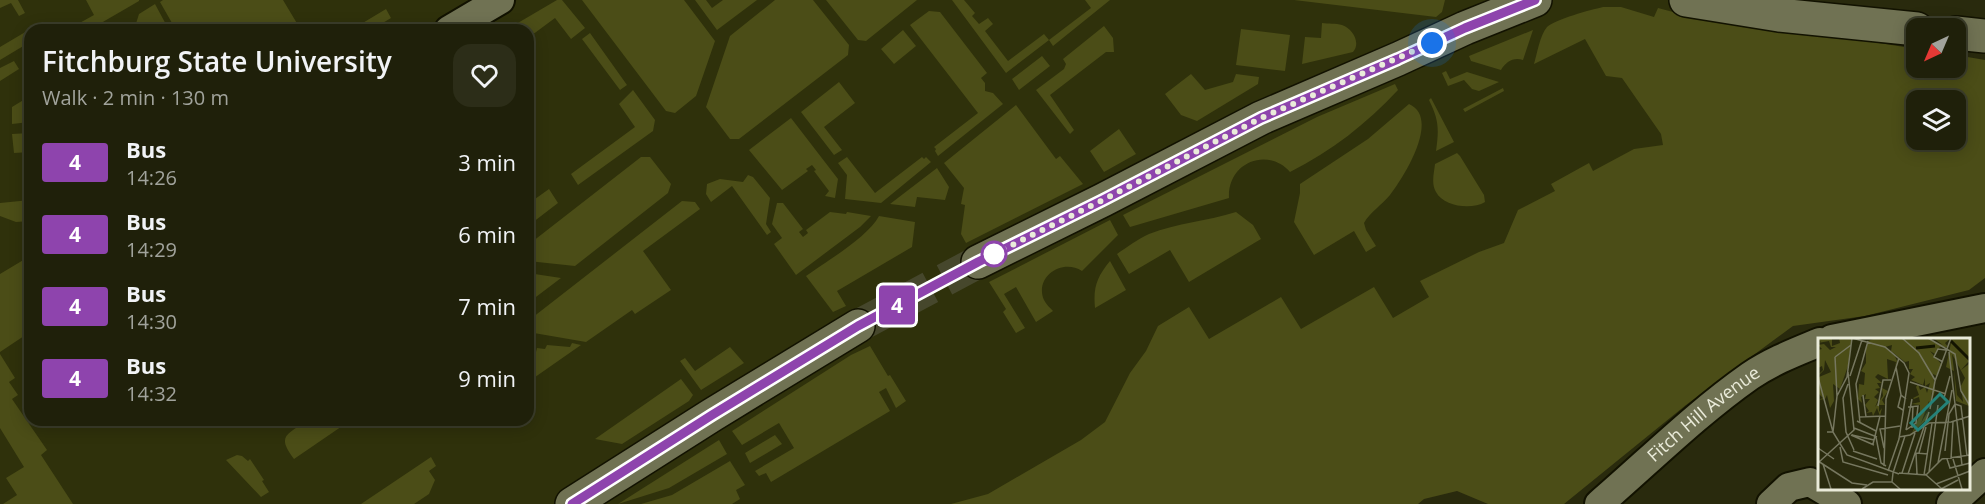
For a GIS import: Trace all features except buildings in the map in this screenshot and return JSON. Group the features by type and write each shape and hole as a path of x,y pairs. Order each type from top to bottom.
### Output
{"street":[{"path":"459,24 500,0"},
{"path":"978,262 1261,118 1388,64 1471,14 1535,0"},
{"path":"1686,0 1733,4 1906,28"},
{"path":"1966,34 1985,36"},
{"path":"1837,338 1985,309"},
{"path":"572,504 858,326"},
{"name":"Fitch Hill Avenue","path":"1599,504 1702,414 1751,376 1782,358 1818,343"},
{"path":"1970,487 1985,473"},
{"path":"1771,504 1789,487 1810,482 1818,487"},
{"path":"1822,489 1847,504"},
{"path":"1951,504 1967,489"}],"shaded area":[{"path":"0,0 1791,0 1673,234 1180,504 0,504"},
{"path":"0,0 18,0 25,13 19,16 11,3 0,8"},
{"path":"86,0 139,0 99,24 78,24 94,15"},
{"path":"163,0 283,0 297,24 173,24 160,2"},
{"path":"557,0 562,0 585,28 571,39 555,18 534,34 534,24 516,24"},
{"path":"582,0 684,0 715,41 696,96 675,113 666,111"},
{"path":"695,0 706,0 712,8 723,0 757,0 717,30"},
{"path":"775,0 813,0 849,45 848,55 739,139 730,139 706,107 730,36"},
{"path":"826,0 917,0 866,41 858,40"},
{"path":"952,0 964,0 975,13 972,16 979,24 988,18 993,24 985,31 1008,61 1044,34 1049,40 1006,73"},
{"path":"1085,0 1110,0 1053,46 1049,40 1091,8"},
{"path":"1294,0 1445,0 1442,12 1436,17"},
{"path":"155,4 166,24 136,24 139,14"},
{"path":"1603,7 1621,7 1654,17 1658,8 1707,21 1765,25 1906,47 1906,78 1966,78 1966,57 1985,60 1985,278 1969,290 1865,316 1793,326 1686,405 1564,504 1488,504 1457,491 1424,499 1418,504 951,504 988,494 1081,440 1105,422 1158,326 1189,307 1209,339 1281,297 1301,329 1374,287 1393,318 1429,297 1420,281 1479,252 1504,243 1518,210 1555,191 1551,184 1589,163 1593,171 1634,149 1663,145 1661,134 1622,78 1606,76 1585,39 1534,64 1547,27 1565,18"},
{"path":"386,9 391,18 381,24 361,24"},
{"path":"929,11 940,12 987,73 981,78 985,83 985,91 993,93 1003,104 938,156 934,147 978,113 910,25"},
{"path":"1322,23 1340,24 1346,27 1355,37 1355,48 1353,52 1302,64 1305,37 1321,38"},
{"path":"1104,26 1113,38 1114,52 1106,52 1050,95 1074,130 1070,134 1036,90 1064,69 1066,64 1063,59"},
{"path":"1241,29 1290,35 1285,71 1236,65"},
{"path":"903,30 916,46 894,64 881,49"},
{"path":"1533,30 1523,60 1510,61 1501,70 1471,61 1469,56"},
{"path":"24,33 24,46 0,60 0,47"},
{"path":"590,33 627,85 620,90 582,39"},
{"path":"1042,56 1050,66 1019,90 1012,79"},
{"path":"14,61 19,69 0,81 0,68"},
{"path":"1446,71 1450,79 1467,72 1499,82 1479,91 1472,89 1464,80 1448,86 1442,73"},
{"path":"1191,74 1205,90 1233,82 1236,74 1259,77 1258,84 1197,121 1181,115 1165,94"},
{"path":"839,82 855,103 824,127 842,150 834,155 801,112"},
{"path":"1395,84 1398,90 1361,125 1334,146 1290,172 1281,164 1270,160 1250,162 1234,176 1229,198 1130,227 1123,215 1317,117"},
{"path":"1503,88 1504,91 1465,112 1463,109"},
{"path":"633,90 655,120 653,131 578,185 571,174 635,127 619,104"},
{"path":"1431,98 1454,142 1436,151 1437,125 1429,100"},
{"path":"24,100 24,123 12,124 12,107"},
{"path":"1409,104 1418,111 1422,122 1421,134 1411,162 1396,186 1364,223 1376,246 1366,252 1354,231 1314,255 1294,222 1300,184 1368,139"},
{"path":"1016,105 1056,159 1060,156 1083,184 966,243 961,234 965,205 961,204 964,188 944,163"},
{"path":"791,118 838,179 835,198 825,196 829,191 812,165 806,169 808,171 782,190 749,150"},
{"path":"1119,129 1136,154 1104,172 1090,151"},
{"path":"24,133 24,152 14,153 12,134"},
{"path":"1457,153 1484,195 1485,202 1473,206 1459,206 1445,201 1434,189 1435,164"},
{"path":"641,157 650,157 671,184 668,193 575,266 534,262 534,240"},
{"path":"847,157 875,193 922,157 924,159 926,157 931,162 881,203 845,199 847,175 838,163"},
{"path":"937,168 949,187 945,200 917,197 915,207 890,204"},
{"path":"748,175 753,177 770,198 766,224 771,232 767,235 732,186 711,202 706,194 707,184 720,179 743,182"},
{"path":"549,189 558,203 534,221 534,200"},
{"path":"24,201 24,221 16,222 0,216 0,203"},
{"path":"682,201 695,202 700,209 643,251 671,290 635,314 632,310 586,342 534,333 534,316"},
{"path":"777,203 783,203 803,229 799,232 803,237 808,233 806,230 830,212 871,216 860,227 796,275 774,244 782,238 772,224"},
{"path":"1236,212 1253,225 1261,239 1189,282 1170,250 1129,274 1117,254 1149,234"},
{"path":"879,216 915,222 912,247 837,291 846,306 833,312 806,276 857,240"},
{"path":"1110,220 1118,235 1082,271 1074,268 1059,268 1046,277 1042,292 1045,301 1053,311 1036,322 1016,287 1004,294 1025,328 1016,333 1003,312 1006,309 989,282"},
{"path":"24,260 24,336 0,352 0,274"},
{"path":"1110,261 1126,290 1095,308 1097,283"},
{"path":"534,274 561,278 534,298"},
{"path":"572,343 581,345 534,378 537,348 545,349 547,345 570,347"},
{"path":"870,346 906,401 896,408 886,388 879,392 890,411 771,482 766,473 759,476 755,471 794,448 779,423 742,445 732,431 851,355"},
{"path":"730,347 744,363 701,390 680,361 685,358 695,371"},
{"path":"0,354 15,378 9,382 18,395 12,399 24,416 24,426 31,426 47,450 41,455 73,504 3,504 17,495 6,478 24,467 0,428"},
{"path":"681,379 693,395 689,401 622,444 595,439"},
{"path":"300,426 342,426 294,459 285,440"},
{"path":"775,435 782,444 750,463 745,453"},
{"path":"719,440 727,454 669,488 618,504"},
{"path":"237,455 248,461 250,459 269,492 261,497 226,460"},
{"path":"431,457 436,466 429,471 435,480 429,494 414,504 361,504"},
{"path":"730,461 745,485 736,490 740,499 732,504 641,504 672,495"}],"tunnel":[{"path":"858,326 978,262"}],"bus line":[{"name":"4","path":"572,504 858,326 978,262 1261,118 1465,28 1535,0"}],"route":[{"path":"994,254 1261,118 1432,43"}]}
